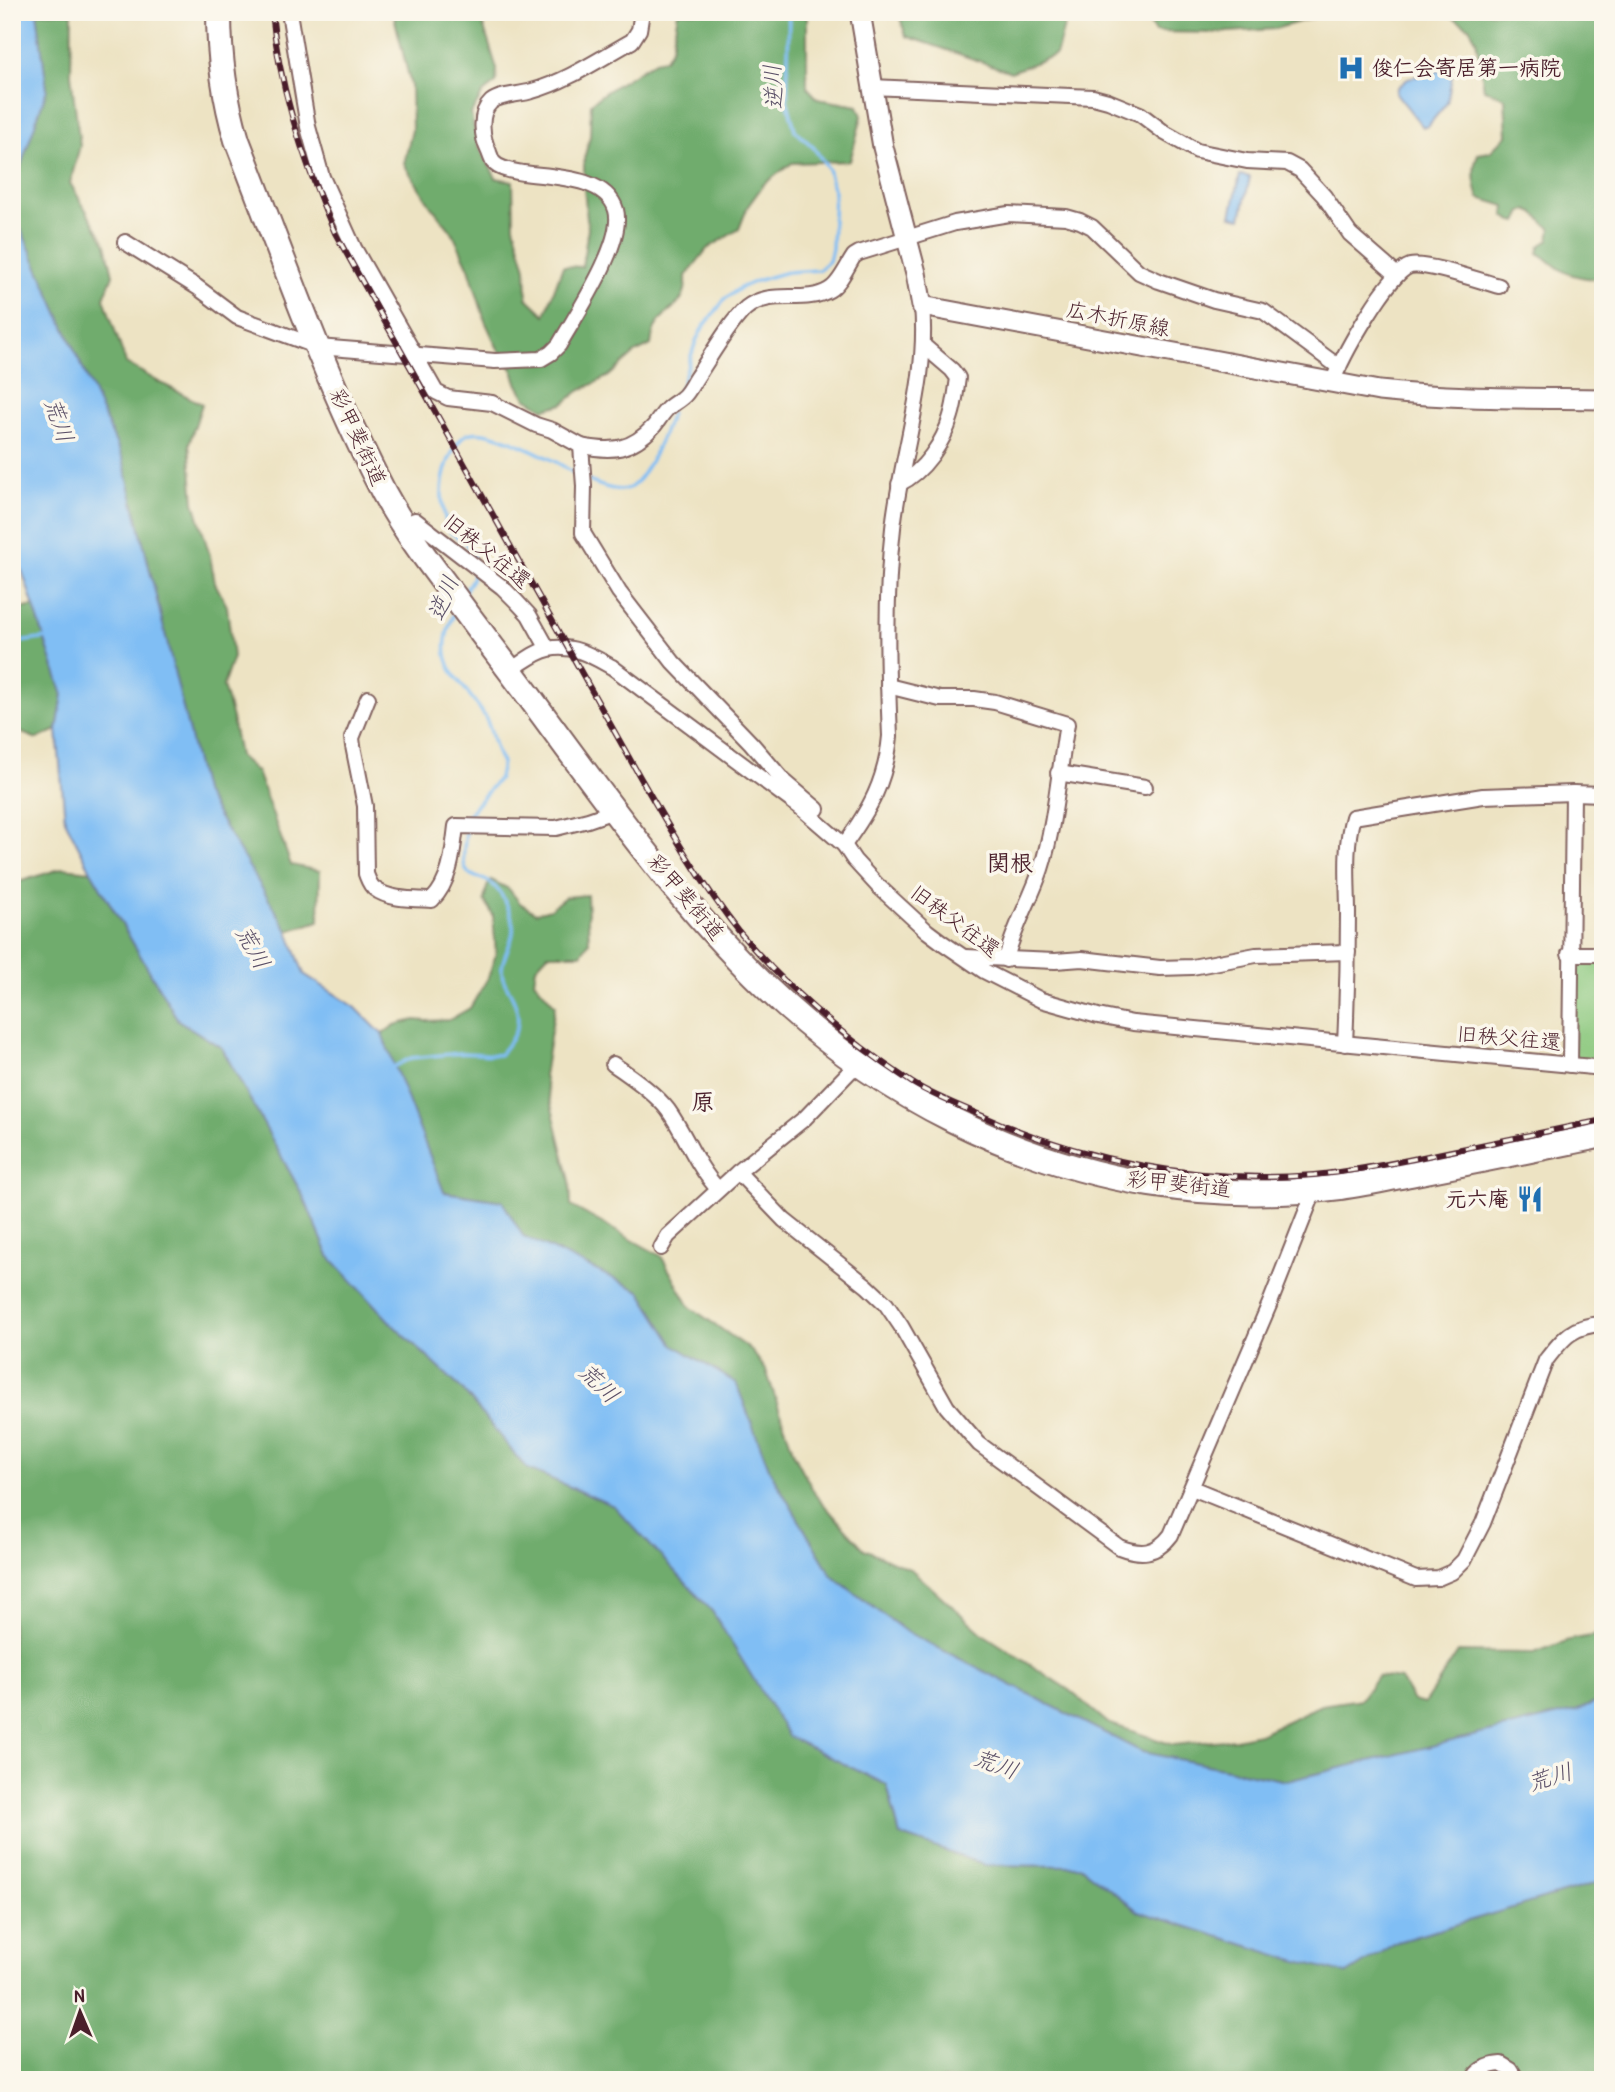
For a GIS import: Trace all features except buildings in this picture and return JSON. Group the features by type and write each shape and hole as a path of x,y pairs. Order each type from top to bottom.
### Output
{"highway":[{"name":"彩甲斐街道","path":"219,12 221,71 237,140 349,423 387,498 422,555 614,811 746,976 823,1037 903,1094 956,1122 1033,1155 1121,1179 1223,1191 1341,1187 1603,1135"}],"main road":[{"path":"860,12 883,147 922,306"},
{"name":"広木折原線","path":"922,306 1336,375 1379,391 1484,399 1603,398"}],"street":[{"path":"289,12 308,127 322,177 354,248 436,392 440,395 492,403 581,446 617,449 636,441 654,426 666,409 685,395 729,329 744,309 754,302 825,292 832,289 854,256 955,223 1009,214 1080,221 1092,227 1139,272 1214,300 1264,311 1336,375 1373,306 1397,275 1409,267 1430,267 1499,286"},
{"path":"125,242 197,287 237,317 318,347 495,361 541,359 551,354 559,345 611,251 618,222 610,197 597,186 506,170 493,162 485,145 482,126 485,111 492,102 500,98 552,84 632,41 639,30 642,12"},
{"path":"872,87 1093,97 1140,114 1165,133 1197,151 1247,161 1287,163 1300,170 1324,196 1350,234 1397,275"},
{"path":"844,845 876,795 885,772 890,736 887,608 893,528 924,346 922,306"},
{"path":"899,484 910,479 939,444 952,416 958,379 944,361 924,346"},
{"path":"581,446 584,537 619,592 673,662 783,780 819,811 823,818 823,827"},
{"name":"旧秩父往還","path":"415,520 509,594 529,615 548,649 568,648 583,651 612,667 823,827 844,845 877,885 926,931 984,971 1041,1000 1133,1023 1603,1068"},
{"path":"510,670 548,649"},
{"path":"888,685 940,699 995,702 1067,724 1046,851 1011,938 1006,960"},
{"path":"368,698 352,738 365,806 366,874 369,883 376,890 407,899 432,900 452,863 456,826 556,828 614,811"},
{"path":"1058,773 1145,787"},
{"path":"1570,1065 1569,954 1573,793"},
{"path":"1345,1044 1348,852 1349,828 1353,817 1483,796 1603,794"},
{"path":"964,957 1006,960 1082,959 1160,968 1192,967 1256,955 1348,953"},
{"path":"1569,954 1603,954"},
{"path":"661,1248 668,1236 718,1189 805,1118 859,1063"},
{"path":"613,1064 659,1099 718,1189"},
{"path":"738,1172 784,1220 886,1304 947,1407 979,1444 1119,1547 1134,1553 1151,1551 1166,1541 1192,1488 1315,1189"},
{"path":"1192,1488 1416,1578 1438,1578 1452,1572 1464,1560 1483,1523 1546,1360 1562,1339 1574,1330 1587,1324 1603,1324"},
{"path":"1473,2080 1483,2068 1501,2064 1511,2070 1517,2080"},
{"path":"1597,2080 1603,2078"}],"green space":[{"path":"37,12 72,13 71,74 80,146 70,183 106,244 113,275 104,298 126,363 202,404 189,444 194,502 215,583 227,606 233,657 223,686 239,756 257,772 291,865 320,871 319,921 288,931 203,791 123,459 12,209 12,192 47,89"},
{"path":"393,12 479,12 497,69 496,83 483,93 471,114 478,145 496,178 513,181 514,226 526,268 527,298 545,315 563,266 582,267 588,229 584,159 590,136 591,103 655,61 665,59 672,47 678,12 807,12 807,87 818,99 858,106 862,116 850,161 792,163 764,184 748,206 739,229 707,249 686,276 684,295 660,321 653,332 651,345 635,353 609,376 579,391 563,404 544,409 526,398 518,385 485,321 469,268 452,232 431,206 404,164 412,130 411,86"},
{"path":"898,12 1068,12 1056,55 1011,72 906,36"},
{"path":"1143,12 1332,12 1275,29 1212,33 1155,32"},
{"path":"1444,12 1603,12 1603,280 1567,273 1538,253 1540,246 1549,240 1551,229 1534,213 1527,210 1522,212 1517,222 1504,215 1505,206 1479,198 1474,176 1476,159 1478,154 1490,152 1507,135 1505,98 1484,89 1476,39 1469,27"},
{"path":"34,606 63,695 57,730 37,739 12,729 12,611"},
{"path":"63,868 91,871 178,1020 222,1048 303,1196 329,1256 393,1325 461,1388 526,1468 614,1506 712,1611 789,1736 887,1785 900,1835 985,1865 1080,1866 1138,1911 1347,1974 1397,1942 1603,1881 1603,2080 12,2080 12,884"},
{"path":"491,880 509,889 520,903 536,913 550,909 565,897 587,895 589,942 581,954 548,954 536,967 534,981 555,1005 544,1076 570,1181 571,1206 661,1256 690,1307 751,1350 766,1370 794,1454 816,1496 864,1549 912,1570 983,1634 1069,1690 1108,1723 1173,1745 1259,1734 1321,1705 1361,1699 1377,1676 1400,1679 1413,1701 1424,1704 1458,1652 1534,1653 1569,1640 1603,1634 1603,1700 1576,1711 1287,1781 1142,1752 905,1631 832,1576 771,1473 736,1383 674,1345 640,1291 523,1236 502,1201 444,1192 382,1034 395,1025 415,1020 449,1020 470,1008 488,978 496,954 493,915 484,900"},
{"path":"1574,958 1603,958 1603,1064 1573,1060"}],"water":[{"path":"12,12 37,12 47,89 12,192"},
{"path":"1451,68 1453,71 1447,103 1427,127 1423,127 1396,93 1397,88 1409,78"},
{"path":"1240,175 1250,177 1241,218 1231,216"},
{"name":"荒川","path":"12,209 123,459 203,791 288,931 304,974 355,1007 382,1034 444,1192 502,1201 523,1236 640,1291 674,1345 736,1383 771,1473 832,1576 905,1631 1142,1752 1287,1781 1576,1711 1603,1700 1603,1881 1397,1942 1347,1974 1283,1957 1138,1911 1080,1866 985,1865 900,1835 887,1785 789,1737 712,1611 614,1506 526,1468 461,1388 393,1325 329,1256 303,1196 222,1048 178,1020 91,871 65,820 57,730 63,695 12,540"}],"waterway":[{"name":"逆川","path":"679,393 696,341 725,299 756,281 787,272 819,270 829,261 834,192 828,169 814,148 795,130 787,100 789,12"},
{"name":"逆川","path":"589,481 617,490 634,485 653,456 671,414"},
{"name":"逆川","path":"474,558 466,544 448,530 442,496 448,462 457,444 466,435 485,433 511,441 579,476"},
{"name":"逆川","path":"463,594 474,570"},
{"name":"逆川","path":"454,614 447,632 447,659 458,680 485,717 502,763 499,778 467,816 467,822"},
{"path":"12,643 48,638"},
{"name":"逆川","path":"391,1068 411,1058 461,1053 499,1055 515,1033 517,1010 502,971 513,934 512,920 497,889 466,870 463,858 466,829"}],"railway":[{"path":"272,12 280,69 294,125 335,233 640,777 688,857 741,934 779,975 821,1014 865,1050 911,1082 952,1103 1058,1145 1142,1166 1184,1172 1227,1176 1314,1175 1394,1163 1603,1120"}],"place":[{"name":"俊仁会寄居第一病院","path":"1351,68"},
{"name":"元六庵","path":"1530,1199"}],"district":[{"name":"関根","path":"1010,863"},
{"name":"原","path":"703,1102"}]}
